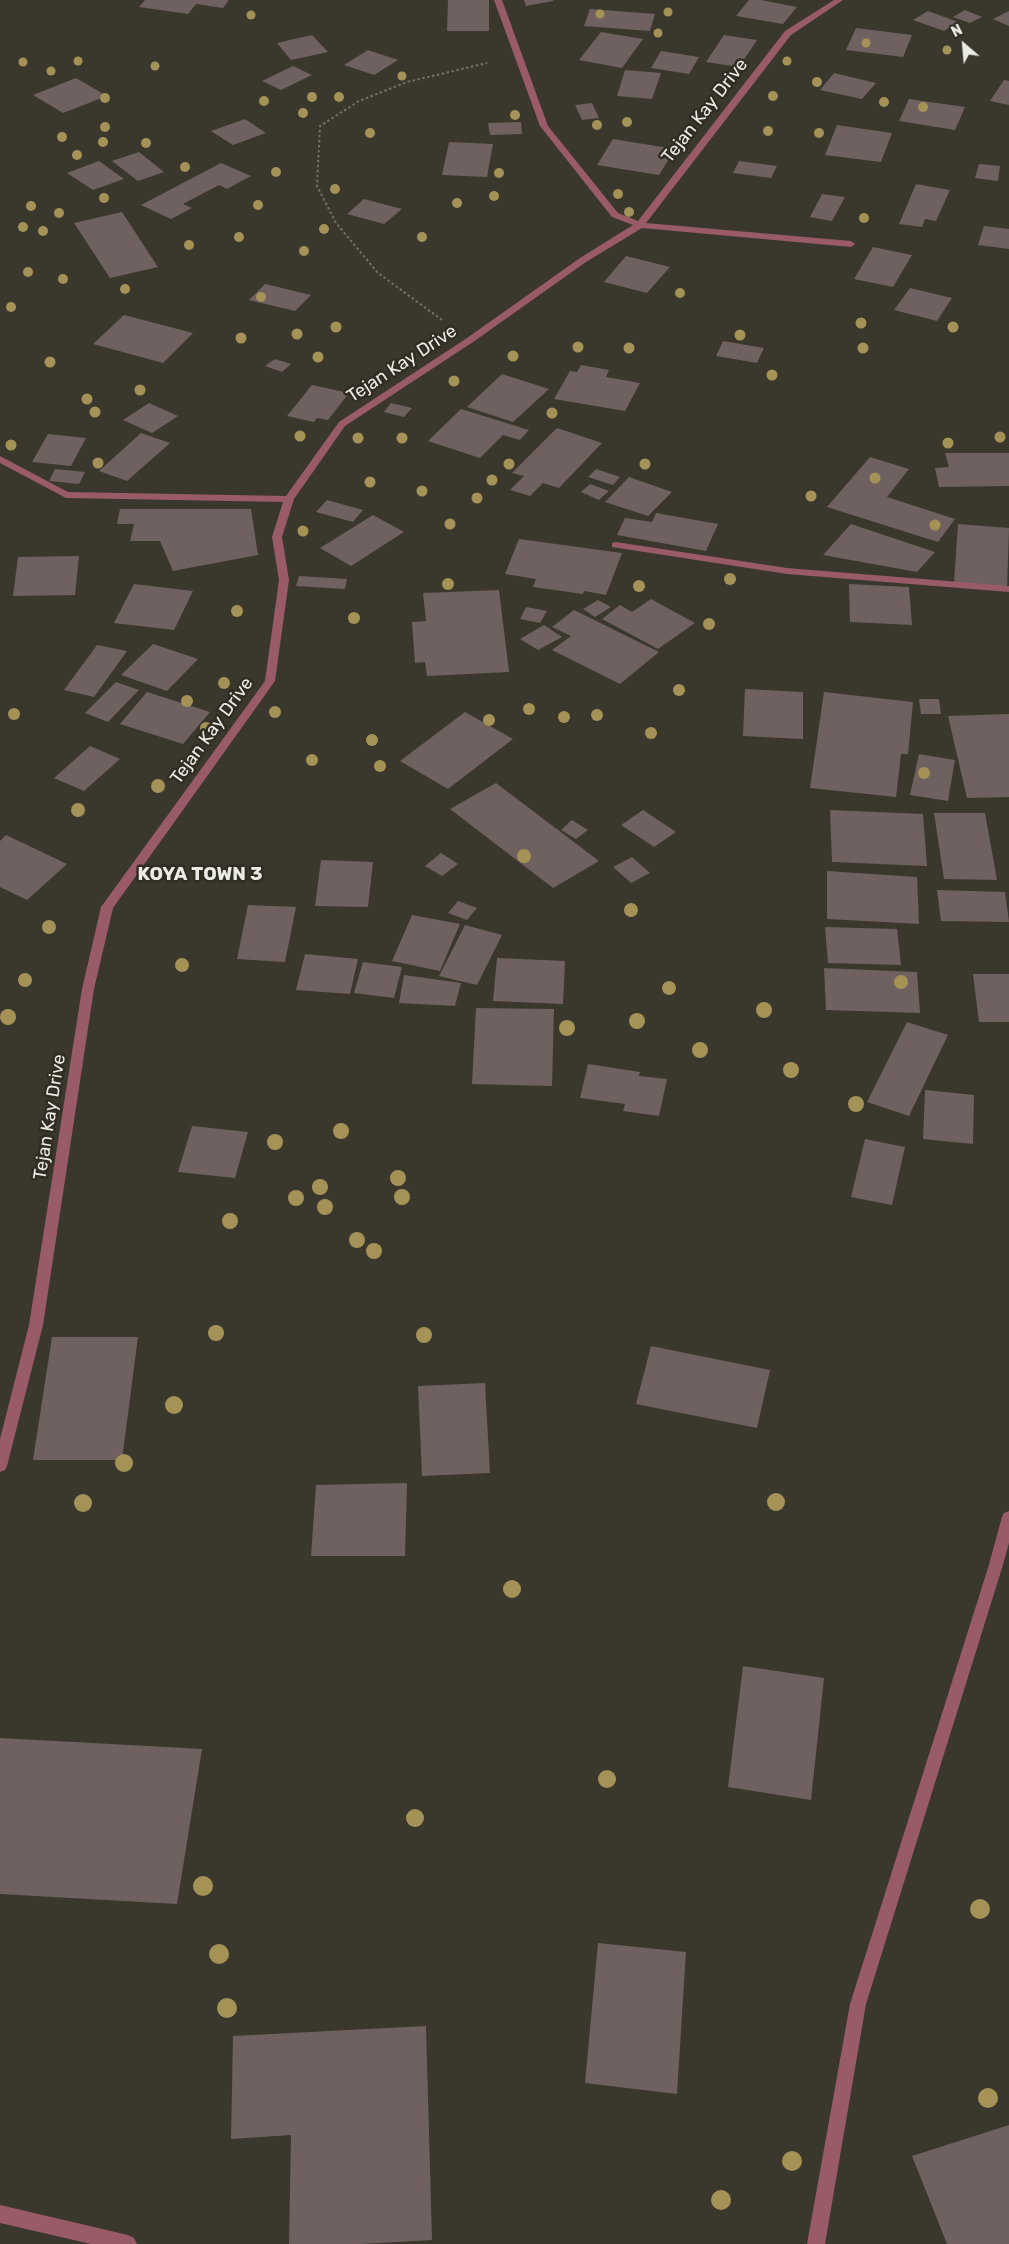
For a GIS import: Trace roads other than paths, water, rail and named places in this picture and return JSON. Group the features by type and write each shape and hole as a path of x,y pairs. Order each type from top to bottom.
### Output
{"street":[{"path":"498,0 544,126 615,215 640,225 851,244"},
{"name":"Tejan Kay Drive","path":"0,1466 36,1325 88,989 107,907 270,681 284,580 278,537 289,499 342,424 470,340 583,260 640,225 788,33 839,0"},
{"path":"0,459 66,495 289,499"},
{"path":"616,545 787,571 1009,589"},
{"path":"816,2244 858,2004 995,1568 1009,1517"},
{"path":"0,2214 128,2244"}],"district":[{"name":"KOYA TOWN 3","path":"200,875"}]}
